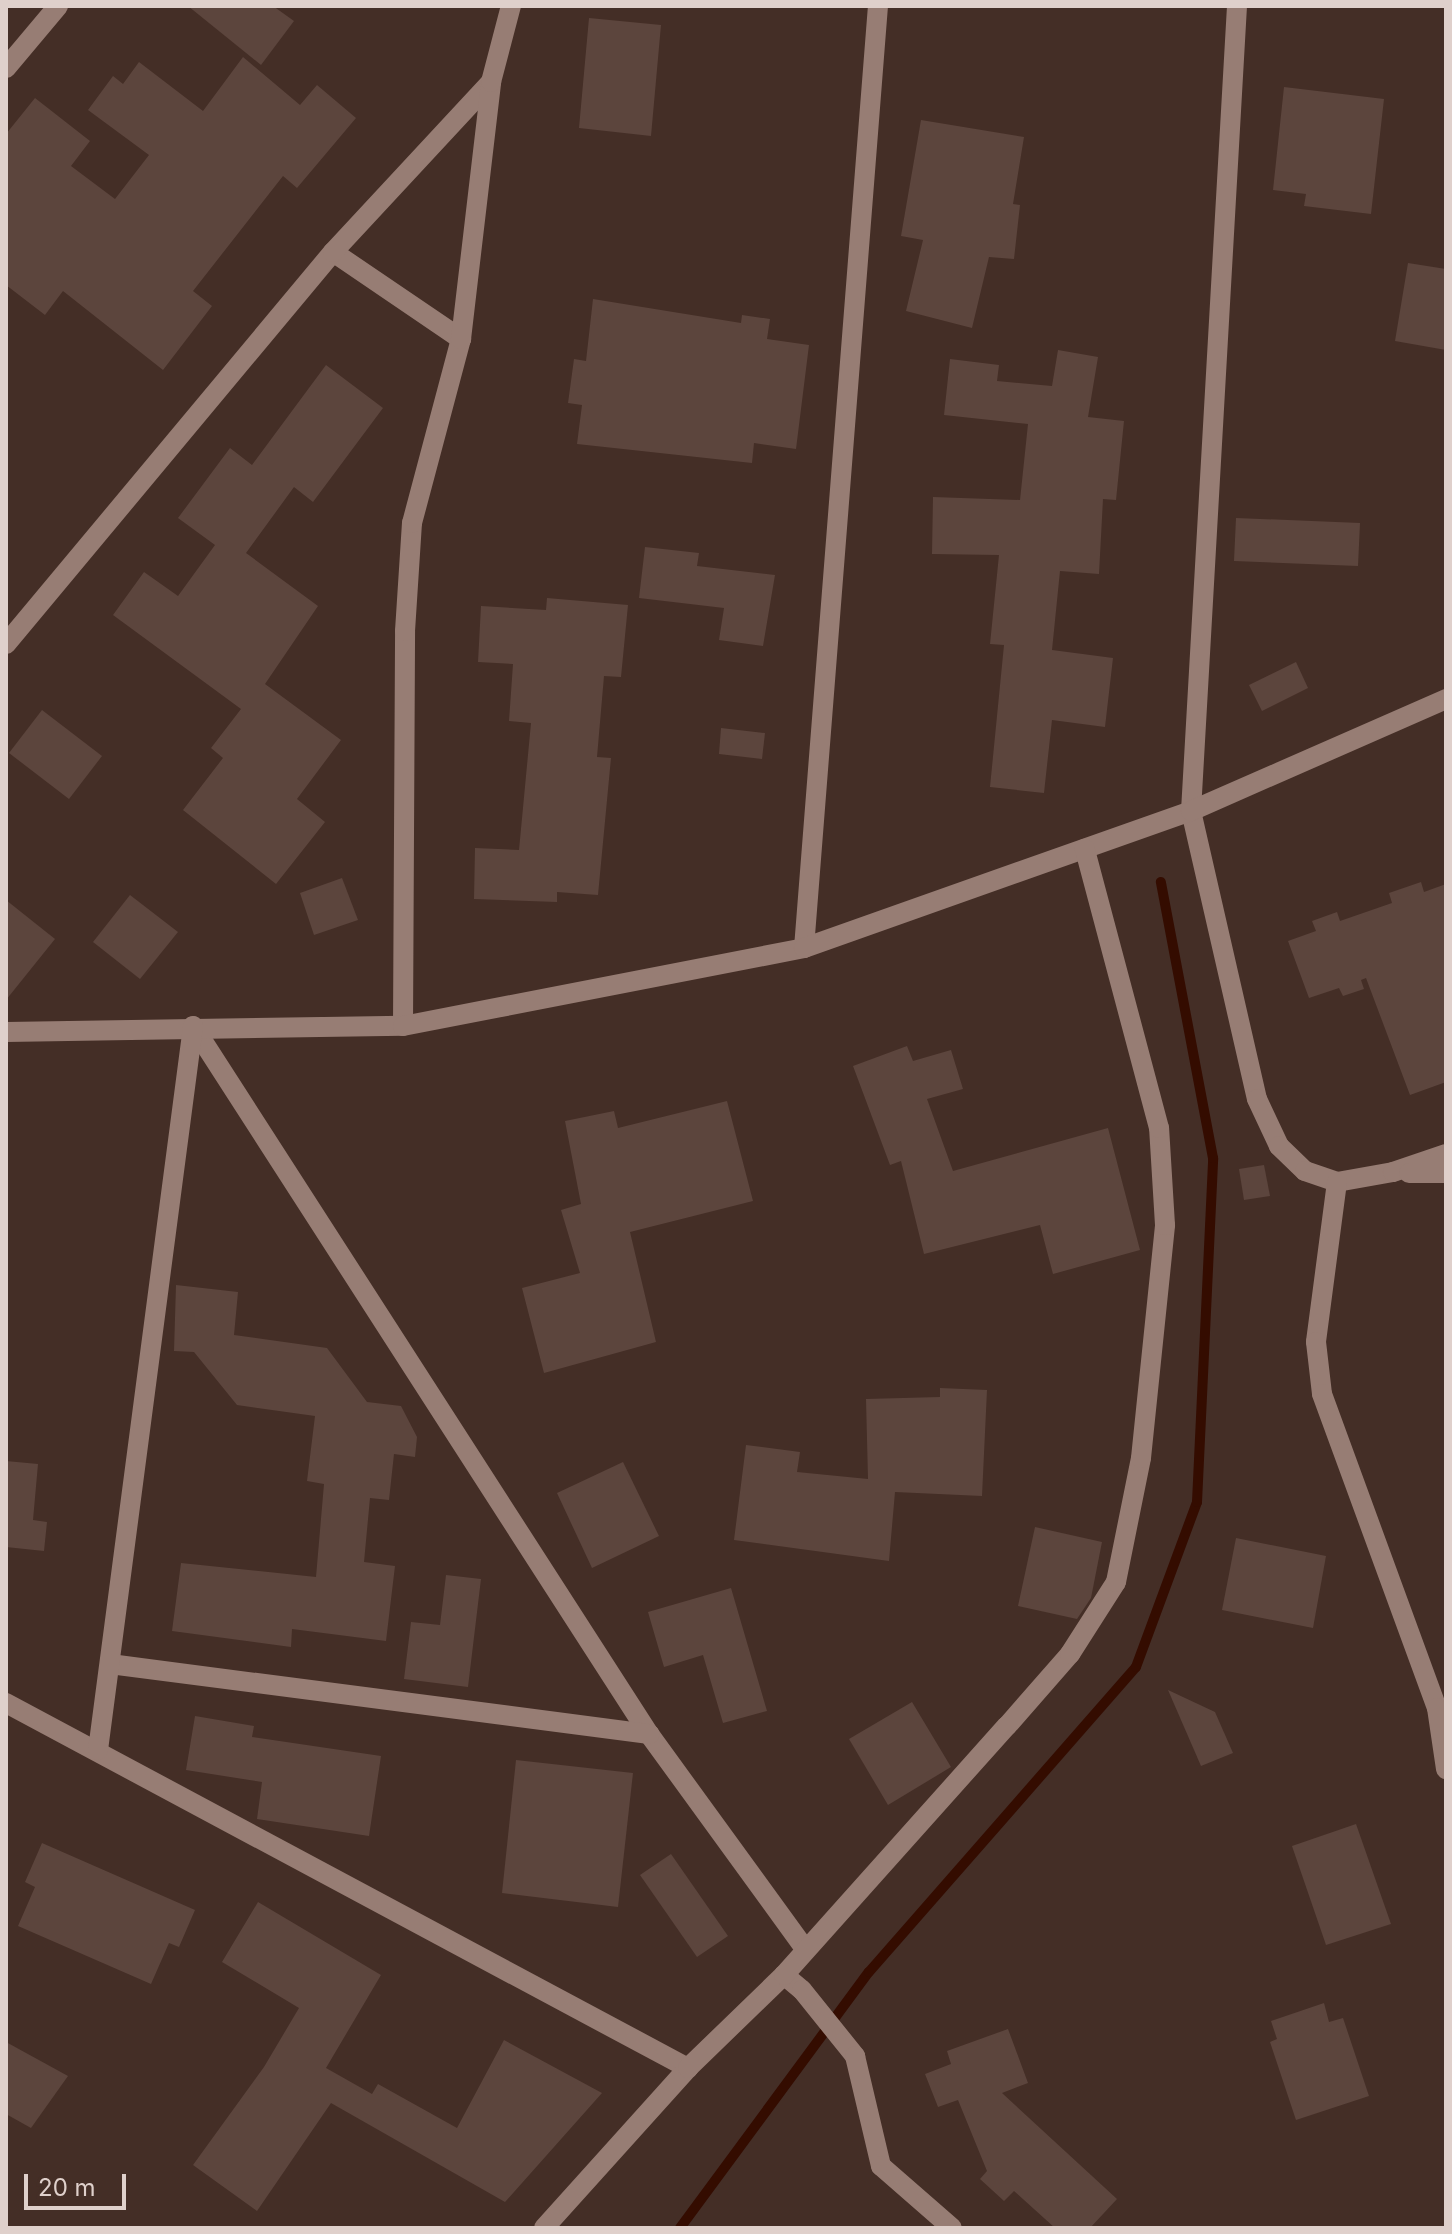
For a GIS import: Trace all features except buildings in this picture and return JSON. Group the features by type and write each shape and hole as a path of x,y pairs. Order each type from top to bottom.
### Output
{"street":[{"path":"6,68 58,6"},
{"path":"403,1026 405,631 412,523 461,339 491,82 511,6"},
{"path":"804,948 878,6"},
{"path":"1237,6 1227,108 1191,811 1257,1099 1279,1146 1305,1171 1337,1182 1393,1172 1446,1154"},
{"path":"6,644 333,252 491,82"},
{"path":"333,252 461,339"},
{"path":"6,1032 193,1026 403,1026 804,948 1191,811 1446,699"},
{"path":"544,2228 688,2068 784,1975 804,1947 1070,1654 1116,1582 1141,1458 1165,1225 1159,1128 1085,849"},
{"path":"98,1750 193,1026"},
{"path":"193,1026 649,1734 804,1947"},
{"path":"1393,1172 1446,1173"},
{"path":"1337,1182 1316,1342 1322,1394 1442,1708 1446,1769"},
{"path":"110,1664 649,1734"},
{"path":"6,1703 688,2068"},
{"path":"784,1975 802,1990 855,2056 881,2166 952,2228"}],"waterway":[{"path":"680,2228 869,1972 1136,1667 1197,1502 1213,1158 1161,882"}]}
